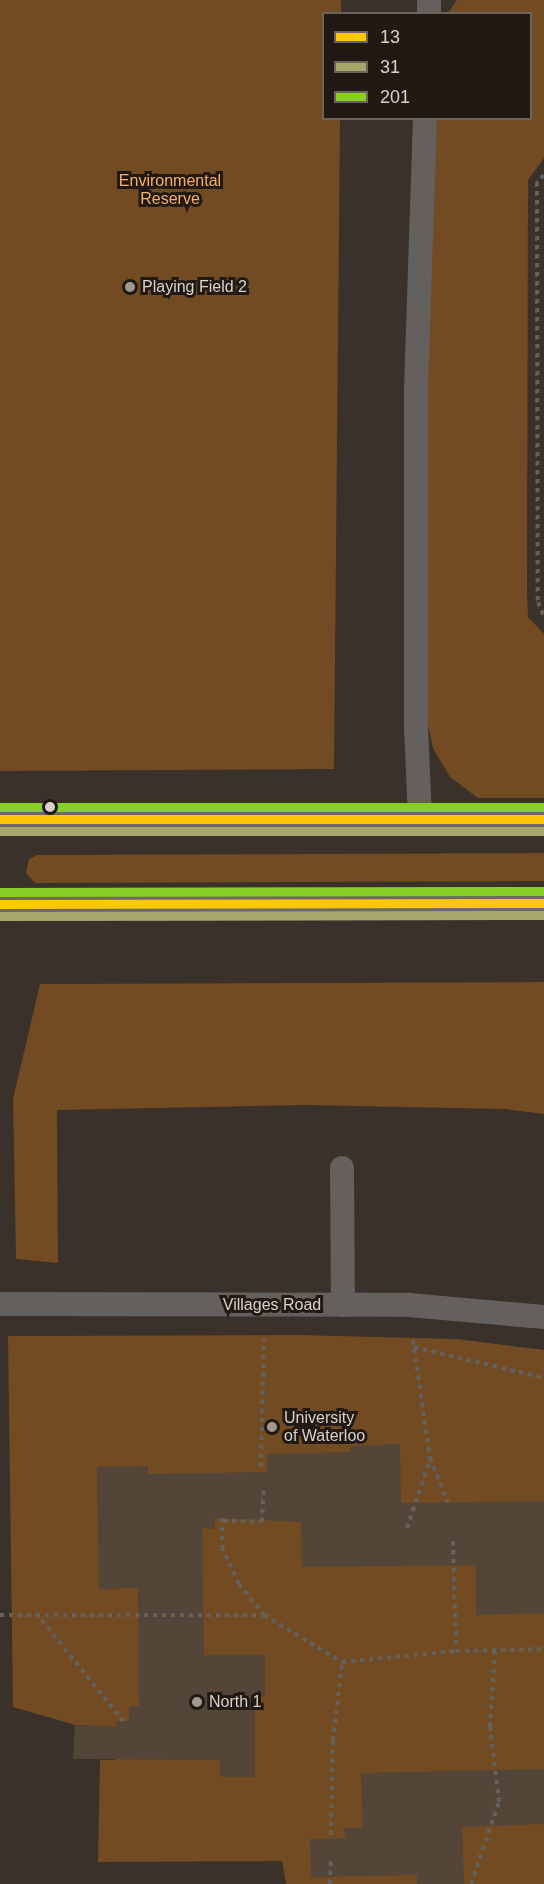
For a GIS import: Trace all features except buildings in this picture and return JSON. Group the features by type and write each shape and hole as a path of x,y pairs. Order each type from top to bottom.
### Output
{"main road":[{"path":"0,819 544,819"},
{"path":"0,904 544,903"}],"lane":[{"path":"420,818 416,726 416,389 425,120"},
{"path":"342,1168 343,1305"},
{"name":"Villages Road","path":"0,1304 408,1305 544,1317"}],"path":[{"path":"544,175 537,182 538,602 544,618"},
{"path":"261,1467 265,1305"},
{"path":"408,1305 430,1458 448,1503"},
{"path":"414,1347 544,1378"},
{"path":"406,1528 430,1458"},
{"path":"264,1488 262,1522 222,1519 222,1548 239,1584 264,1615 342,1662 456,1651 544,1649"},
{"path":"453,1541 456,1651"},
{"path":"0,1615 36,1613 264,1615"},
{"path":"36,1613 123,1721"},
{"path":"471,1884 499,1802 490,1726 495,1650"},
{"path":"331,1835 333,1741 342,1662"},
{"path":"330,1884 331,1861"}],"green space":[{"name":"Environmental Reserve","path":"0,0 341,0 341,12 322,12 322,120 340,120 334,769 0,771"},
{"path":"457,0 544,0 544,158 528,180 527,595 528,617 544,634 544,798 478,798 450,777 433,748 422,697 430,120 532,120 532,12 449,12"},
{"path":"544,853 544,881 35,883 26,873 29,859 37,855"},
{"path":"544,982 544,1114 504,1109 305,1105 57,1110 58,1263 16,1259 13,1099 40,984"},
{"path":"298,1335 457,1339 544,1350 544,1884 286,1884 282,1861 98,1862 100,1760 116,1760 117,1727 75,1725 13,1707 8,1336"}],"transit line":[{"name":"201","path":"0,807 544,807"},
{"name":"13","path":"0,819 544,819"},
{"name":"31","path":"0,831 544,831"},
{"name":"201","path":"0,892 544,891"},
{"name":"13","path":"0,904 544,903"},
{"name":"31","path":"0,916 544,915"}],"place":[{"name":"Playing Field 2","path":"130,287"},
{"name":"University of Waterloo","path":"272,1427"},
{"name":"North 1","path":"197,1702"}]}
